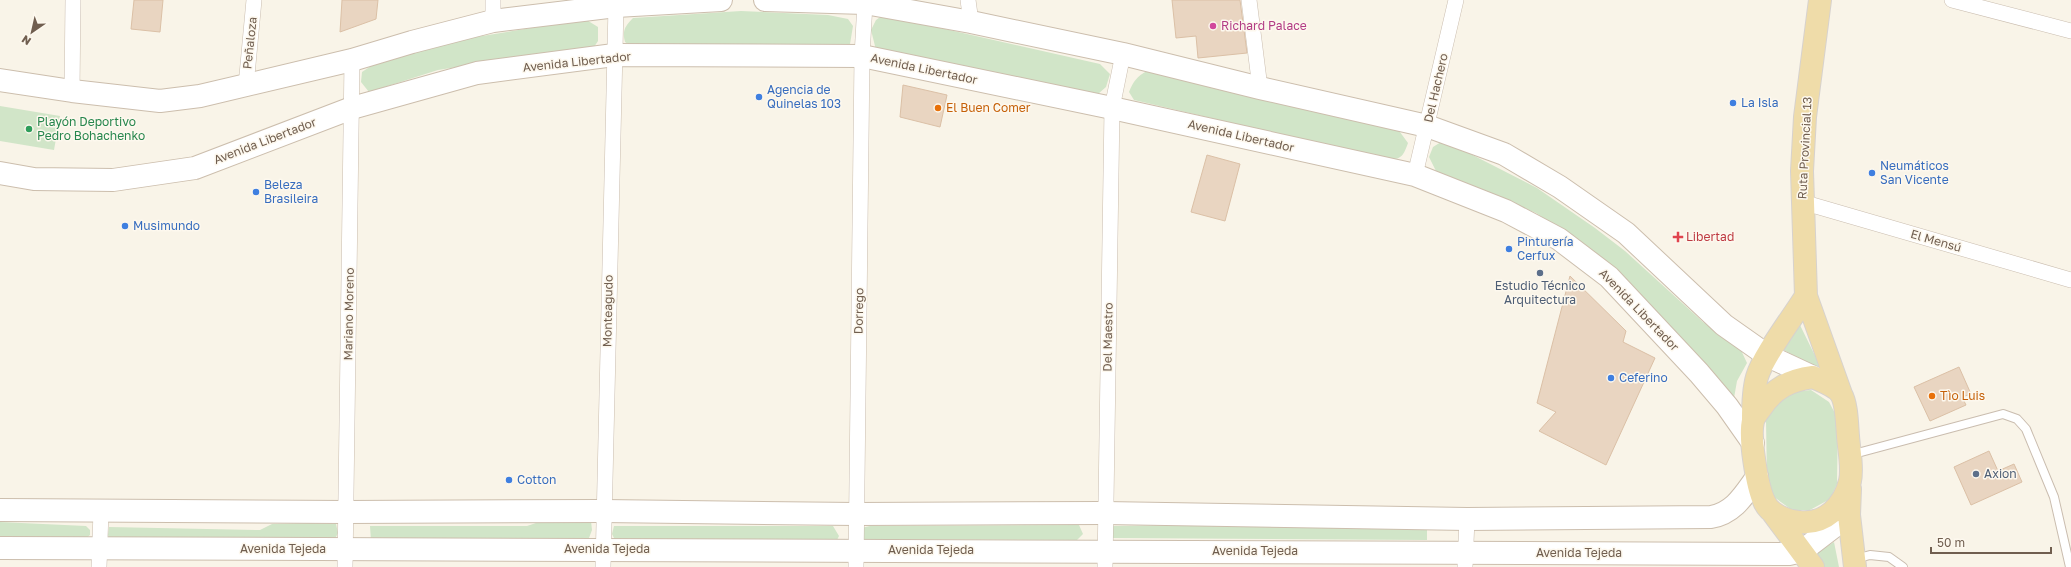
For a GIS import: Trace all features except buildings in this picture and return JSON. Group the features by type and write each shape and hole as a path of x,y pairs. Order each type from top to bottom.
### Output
{"main road":[{"path":"0,80 72,91 160,101 200,96 352,60 412,42 493,10 616,6 721,0"},
{"path":"765,0 865,3 971,22 1123,54 1260,88 1427,126 1504,154 1560,187 1626,233 1724,325 1768,356 1828,384 1841,394 1847,416 1850,481 1849,515 1854,563"},
{"name":"Ruta Provincial 13","path":"1820,0 1805,116 1802,202 1806,296 1841,394"},
{"name":"Avenida Libertador","path":"0,173 34,179 113,180 195,168 352,108 477,73 614,55 862,56 1112,108 1415,176 1506,211 1559,239 1609,277 1699,373 1727,406 1753,443"},
{"path":"1806,296 1757,376 1754,391 1753,443 1757,477 1764,502 1807,559"},
{"path":"1753,420 1767,398 1782,386 1796,380 1813,377"},
{"path":"0,510 101,512 603,511 856,514 1105,513 1467,519 1711,517 1722,515 1738,504 1757,477"},
{"path":"1772,512 1785,519 1799,522 1820,521 1838,508 1850,481"},
{"name":"Avenida Tejeda","path":"0,548 100,558 1466,560 1789,554 1807,559 1849,515"}],"street":[{"path":"72,91 73,0"},
{"name":"Peñaloza","path":"246,86 254,0"},
{"path":"968,0 971,22"},
{"path":"1249,0 1260,88"},
{"name":"Del Hachero","path":"1415,176 1456,0"},
{"path":"1952,0 2071,31"},
{"name":"Dorrego","path":"856,559 862,56 865,3"},
{"name":"Monteagudo","path":"603,558 616,6"},
{"name":"Del Maestro","path":"1105,559 1112,108 1123,54"},
{"name":"Mariano Moreno","path":"345,558 352,60"},
{"name":"El Mensú","path":"1802,202 2071,280"},
{"path":"100,558 101,512"},
{"path":"1466,560 1467,519"}],"lane":[{"path":"1849,456 2003,414 2017,419 2026,429 2054,497 2069,566"},
{"path":"1854,563 1870,555 1889,557 1903,567"}],"green space":[{"path":"741,11 828,15 848,19 853,26 850,44 841,47 634,48 625,42 625,29 633,18"},
{"path":"883,15 1100,64 1110,74 1106,87 1098,94 1091,94 876,50 871,30 876,20"},
{"path":"585,19 598,27 598,41 592,50 553,52 438,70 369,92 361,82 362,72 374,64 464,39"},
{"path":"1147,71 1397,128 1408,143 1405,152 1401,157 1386,159 1134,100 1129,92 1138,77"},
{"name":"Playón Deportivo Pedro Bohachenko","path":"0,106 60,116 54,150 0,141"},
{"path":"1441,142 1451,144 1537,188 1595,228 1625,251 1703,322 1740,348 1747,363 1737,381 1734,398 1584,245 1536,213 1436,171 1429,157 1433,147"},
{"path":"1798,321 1823,372 1782,349"},
{"path":"1811,390 1829,402 1838,419 1837,484 1830,499 1810,510 1792,510 1774,497 1767,482 1766,420 1780,401 1792,392"},
{"path":"542,521 591,521 592,530 589,538 371,541 370,526 527,526"},
{"path":"0,522 86,526 90,530 90,535 84,540 0,540"},
{"path":"272,524 336,524 338,533 334,541 110,542 108,535 109,527 260,530"},
{"path":"1079,525 1083,534 1077,540 863,539 861,528 870,526"},
{"path":"1187,525 1403,527 1427,530 1427,540 1113,538 1113,526"},
{"path":"614,526 833,526 839,536 836,542 615,540 612,534"},
{"path":"1834,542 1839,567 1820,567 1812,556"}],"place":[{"name":"Richard Palace","path":"1213,26"},
{"name":"Agencia de Quinelas 103","path":"759,97"},
{"name":"La Isla","path":"1733,103"},
{"name":"El Buen Comer","path":"938,108"},
{"name":"Playón Deportivo Pedro Bohachenko","path":"29,129"},
{"name":"Neumáticos San Vicente","path":"1872,173"},
{"name":"Beleza Brasileira","path":"256,192"},
{"name":"Musimundo","path":"125,226"},
{"name":"Libertad","path":"1678,237"},
{"name":"Pinturería Cerfux","path":"1509,249"},
{"name":"Estudio Técnico Arquitectura","path":"1540,273"},
{"name":"Ceferino","path":"1611,378"},
{"name":"Tìo Luis","path":"1932,396"},
{"name":"Axion","path":"1976,474"},
{"name":"Cotton","path":"509,480"}]}
